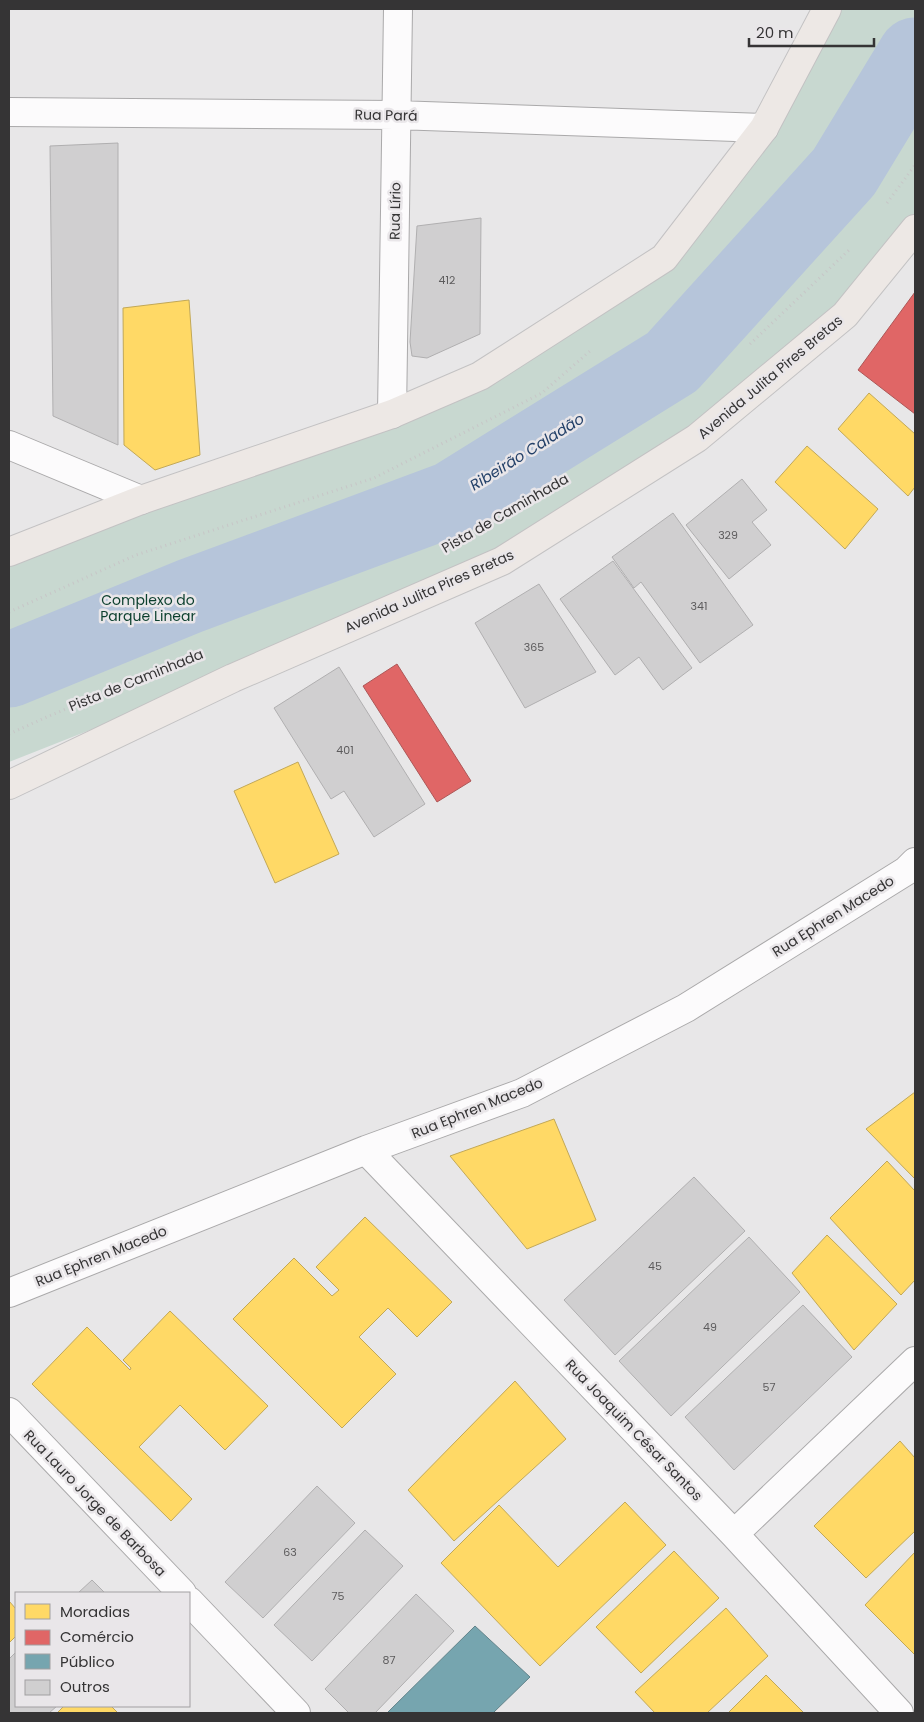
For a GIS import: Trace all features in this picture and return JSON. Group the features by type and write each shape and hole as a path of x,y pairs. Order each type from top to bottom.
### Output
{"main road":[{"path":"9,552 141,500 392,414 480,376 664,258 764,128 827,9"},
{"name":"Avenida Julita Pires Bretas","path":"9,785 233,678 502,561 697,438 845,315 915,229"}],"street":[{"name":"Rua Lírio","path":"392,414 398,9"},
{"name":"Rua Pará","path":"9,112 396,115 764,128"},
{"path":"9,445 141,500"},
{"name":"Rua Ephren Macedo","path":"9,1293 366,1150 522,1093 686,1008 906,871 915,862"},
{"name":"Rua Joaquim César Santos","path":"366,1150 734,1534 900,1713"},
{"path":"734,1534 915,1361"},
{"name":"Rua Lauro Jorge de Barbosa","path":"9,1412 181,1592"},
{"path":"190,1602 296,1713"}],"path":[{"path":"886,205 915,165"},
{"path":"743,350 855,244"},
{"name":"Pista de Caminhada","path":"9,734 159,671"}],"green space":[{"name":"Complexo do Parque Linear","path":"835,9 915,9 915,226 841,311 696,435 502,554 232,674 9,762 9,565 122,518 368,435 671,259"}],"building: Moradias":[{"path":"189,300 200,455 155,470 124,445 123,308"},
{"path":"869,393 915,434 915,487 908,496 838,429"},
{"path":"807,446 878,509 845,549 775,482"},
{"path":"298,762 339,854 275,883 234,791"},
{"path":"915,1092 915,1179 866,1129"},
{"path":"554,1119 596,1220 527,1249 450,1156"},
{"path":"887,1161 915,1191 915,1280 901,1295 830,1218"},
{"path":"365,1217 452,1302 417,1337 388,1308 359,1337 396,1374 342,1428 233,1319 294,1258 332,1296 339,1290 316,1267"},
{"path":"827,1235 897,1304 854,1350 792,1273"},
{"path":"170,1311 268,1406 225,1450 180,1405 139,1447 192,1499 171,1521 32,1384 87,1327 130,1370 131,1368 123,1360"},
{"path":"515,1381 566,1439 454,1541 408,1490"},
{"path":"900,1441 915,1458 915,1531 866,1578 814,1526"},
{"path":"625,1502 666,1545 540,1666 441,1563 499,1505 558,1567"},
{"path":"674,1551 719,1598 641,1673 596,1627"},
{"path":"915,1552 915,1655 865,1605"},
{"path":"9,1601 15,1608 15,1637 9,1643"},
{"path":"726,1608 768,1656 707,1713 655,1713 635,1692"},
{"path":"766,1675 804,1713 728,1713"},
{"path":"63,1707 112,1707 118,1713 57,1713"}],"building: Comércio":[{"path":"915,292 915,414 858,370"},
{"path":"397,664 471,781 437,802 363,686"}],"building: Público":[{"path":"475,1626 530,1677 493,1713 387,1713"}],"building: Outros":[{"path":"118,143 118,445 53,416 50,146"},
{"path":"481,218 480,334 427,358 412,356 410,342 417,226"},
{"path":"742,479 767,510 752,522 771,545 729,579 686,525"},
{"path":"673,513 753,625 700,663 641,582 634,588 612,557"},
{"path":"613,561 692,668 663,690 639,657 615,675 560,599"},
{"path":"539,584 596,672 525,708 475,623"},
{"path":"339,667 425,804 374,837 344,791 331,799 274,708"},
{"path":"694,1177 745,1231 615,1355 564,1300"},
{"path":"749,1237 800,1292 671,1416 619,1361"},
{"path":"803,1305 852,1357 734,1470 685,1417"},
{"path":"317,1486 355,1523 263,1618 225,1582"},
{"path":"365,1530 403,1566 312,1661 274,1625"},
{"path":"92,1580 104,1592 79,1592"},
{"path":"416,1594 454,1631 375,1713 349,1713 325,1689"},
{"path":"15,1653 15,1707 56,1707 49,1713 9,1713 9,1659"}],"waterway":[{"name":"Ribeirão Caladão","path":"9,670 190,596 451,499 672,362 844,172 915,55"}]}
